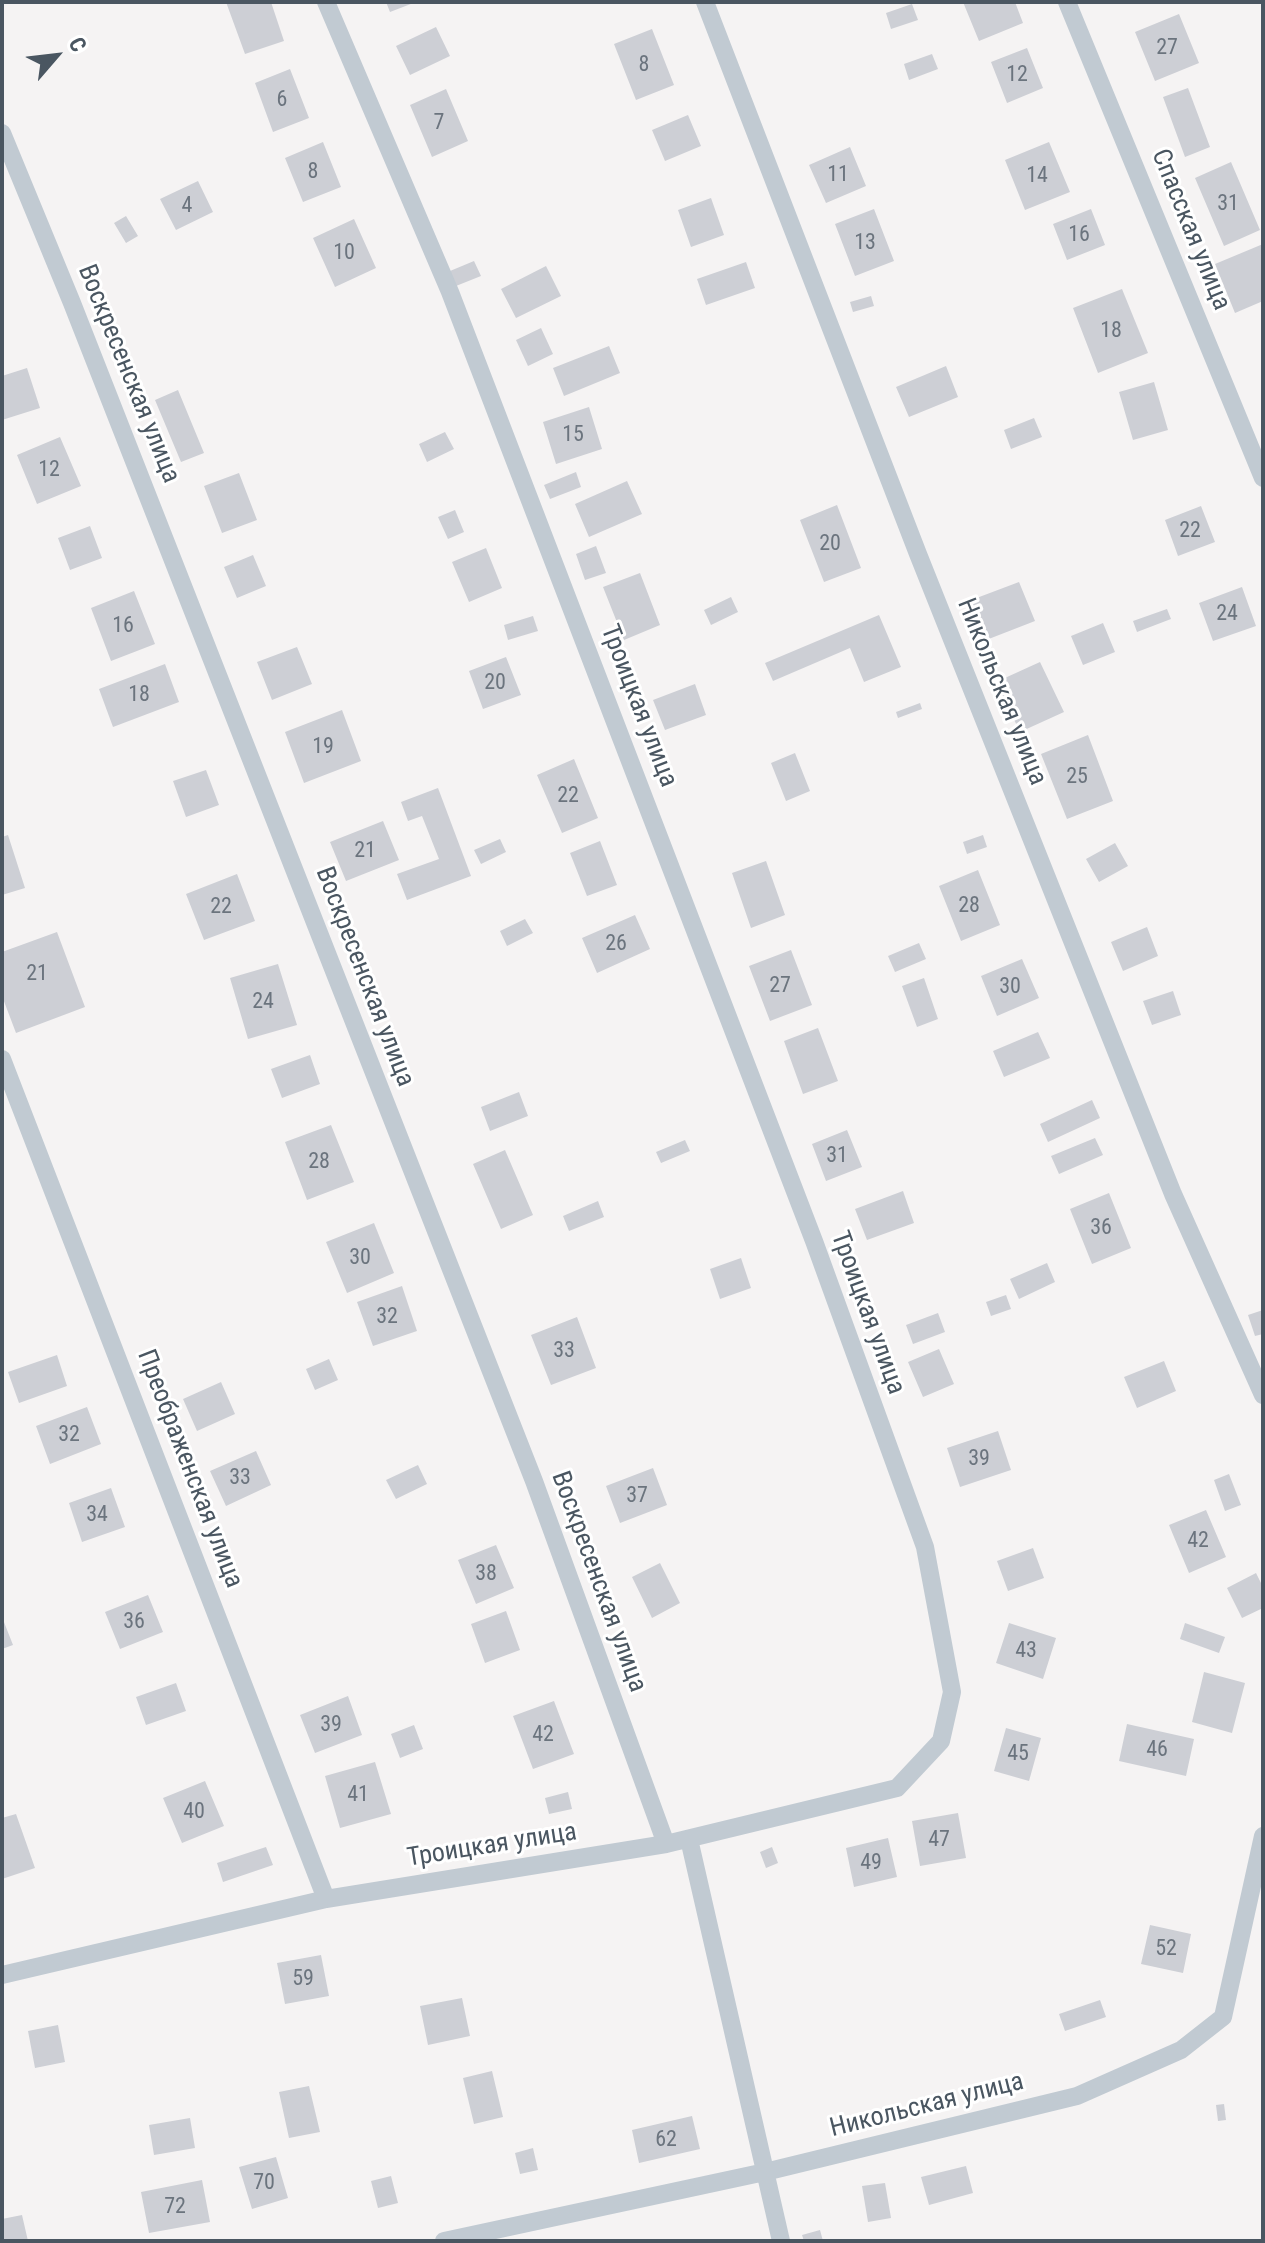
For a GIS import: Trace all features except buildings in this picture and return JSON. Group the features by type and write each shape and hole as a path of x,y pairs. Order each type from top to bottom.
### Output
{"street":[{"name":"Троицкая улица","path":"2,1975 326,1899 666,1844 897,1788 941,1741 952,1692 937,1597 925,1547 814,1241 450,292 326,2"},
{"name":"Никольская улица","path":"705,2 918,554 1173,1194 1263,1395"},
{"name":"Спасская улица","path":"1067,2 1263,478"},
{"name":"Воскресенская улица","path":"2,133 72,303 534,1481 666,1844"},
{"name":"Преображенская улица","path":"2,1059 326,1899"},
{"name":"Никольская улица","path":"444,2241 765,2172 1077,2096 1181,2050 1223,2017 1263,1836"},
{"path":"689,1839 781,2241"}]}
